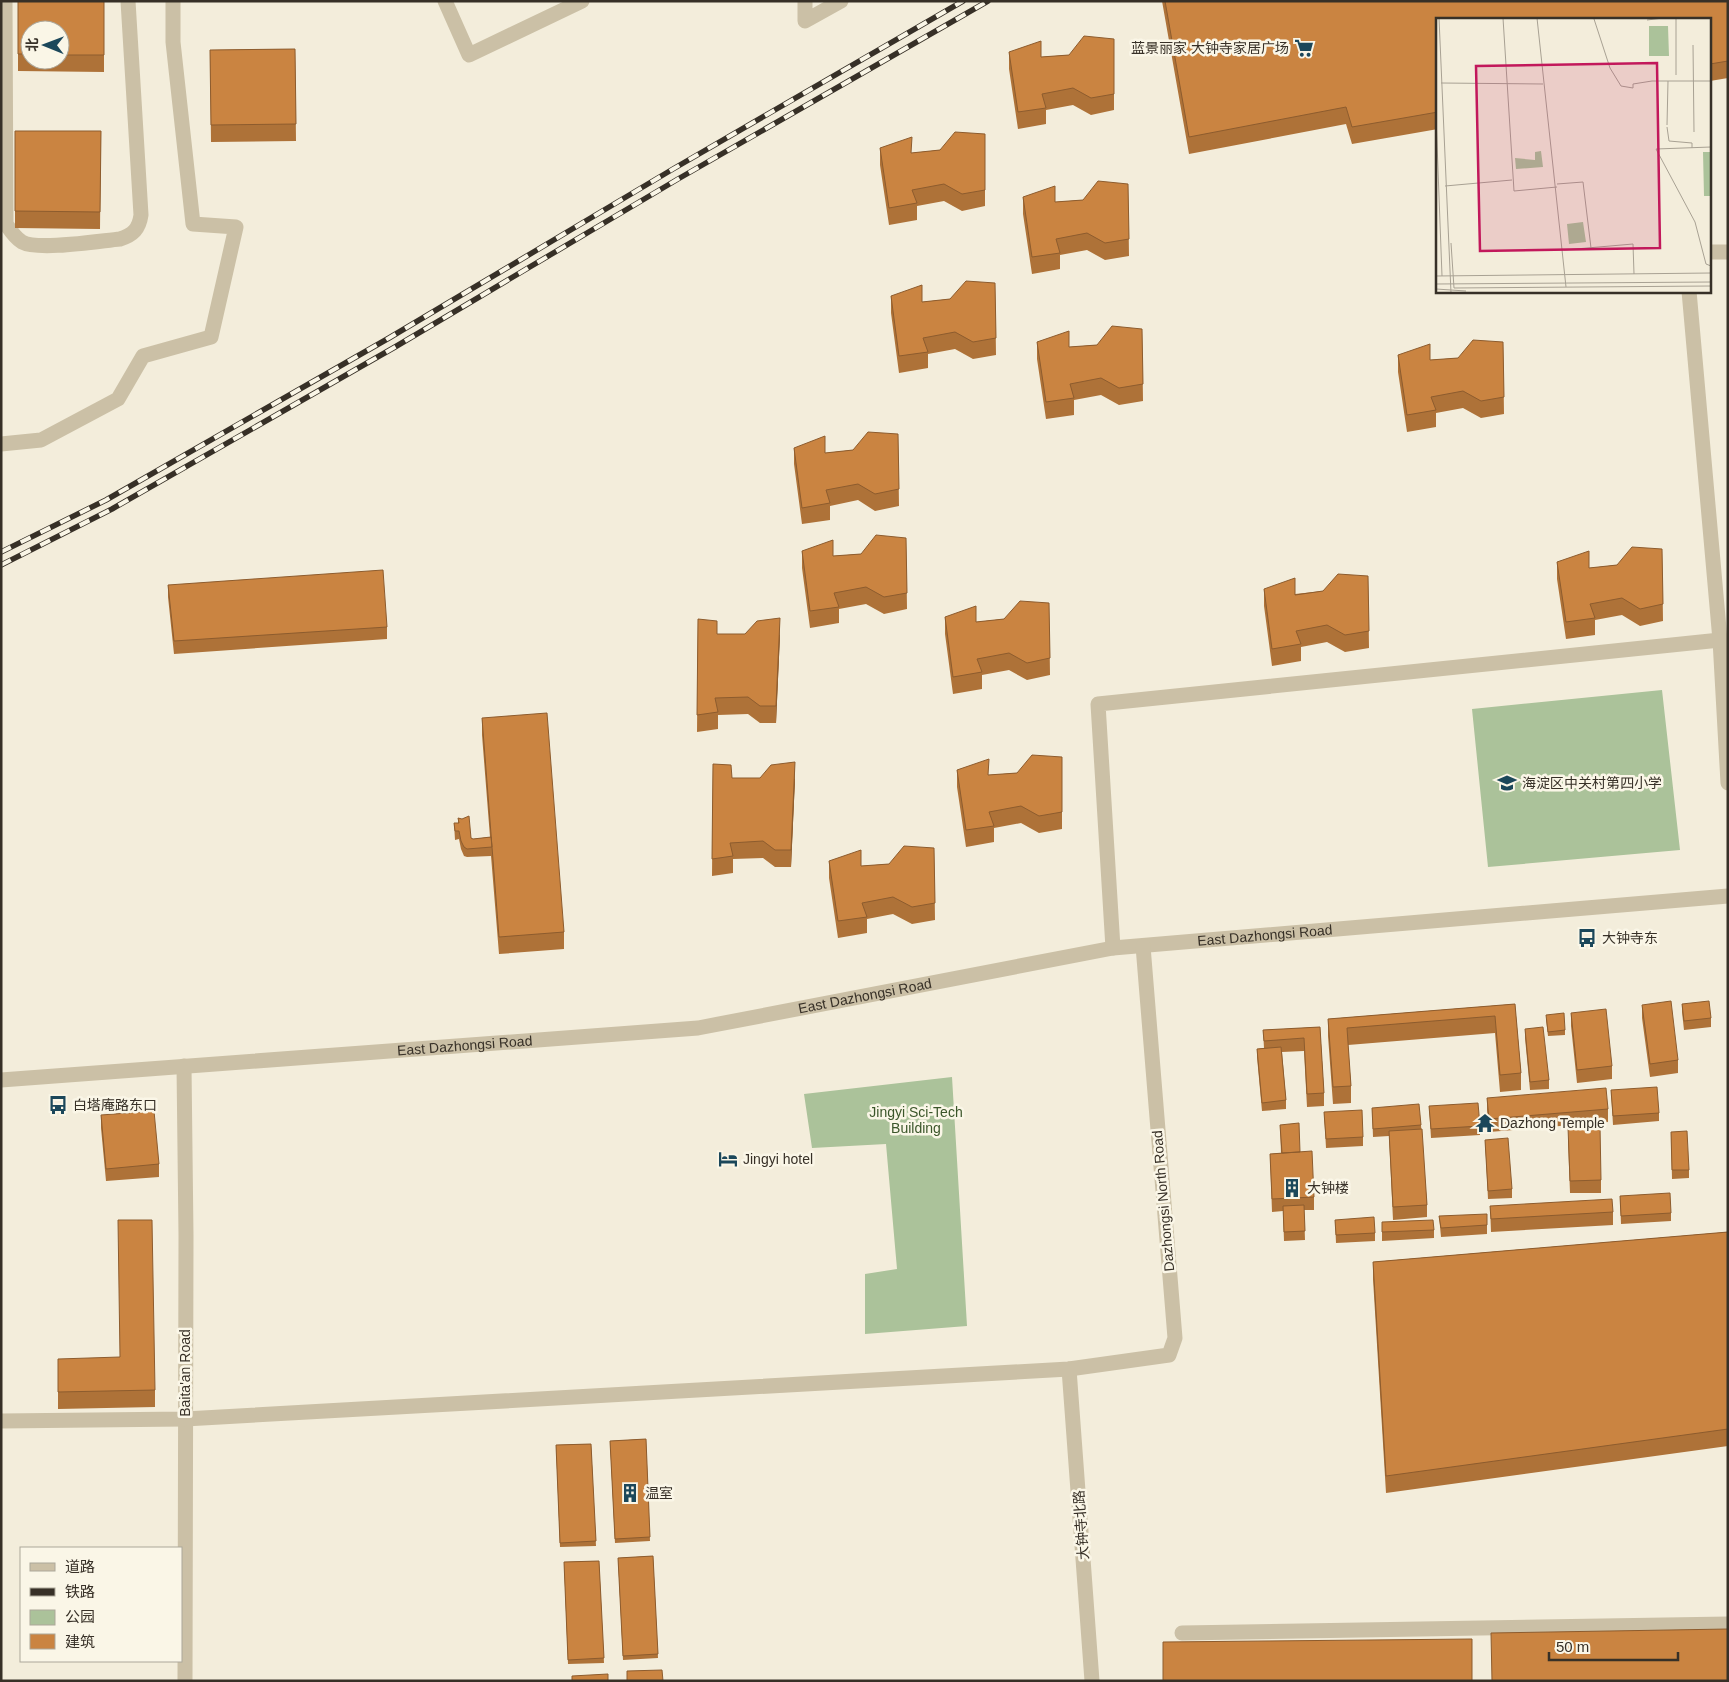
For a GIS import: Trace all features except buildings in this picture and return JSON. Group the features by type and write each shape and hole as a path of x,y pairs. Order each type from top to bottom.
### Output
{"street":[{"path":"5,1 6,224 12,234 22,242 34,245 120,239 127,237 140,224 128,1"},
{"path":"1,444 41,440 118,399 143,356 211,337 236,227 193,224 173,42 173,1"},
{"path":"445,1 469,55 582,1"},
{"path":"805,1 805,22 841,1"},
{"path":"1712,252 1728,252"},
{"path":"1689,292 1720,640 1728,783"},
{"path":"1113,948 1098,704 1720,640"},
{"name":"East Dazhongsi Road","path":"1,1080 698,1028 1113,948 1728,896"},
{"name":"Dazhongsi North Road","path":"1069,1368 1170,1355 1175,1338 1143,946"},
{"name":"Baita'an Road","path":"184,1066 186,1236 185,1681"},
{"path":"1,1421 185,1419 1069,1368"},
{"name":"大钟寺北路","path":"1069,1368 1092,1681"},
{"path":"1182,1633 1728,1624"}],"green space":[{"path":"1662,690 1680,850 1488,867 1472,709"},
{"name":"Jingyi Sci-Tech Building","path":"952,1077 967,1326 865,1334 865,1274 897,1269 886,1144 812,1148 804,1094"}],"railway":[{"path":"1,552 106,500 389,338 673,169 963,1"},
{"path":"1,565 112,509 395,347 678,179 988,1"}],"place":[{"name":"蓝景丽家 大钟寺家居广场","path":"1304,48"},
{"name":"海淀区中关村第四小学","path":"1507,783"},
{"name":"大钟寺东","path":"1587,938"},
{"name":"白塔庵路东口","path":"58,1105"},
{"name":"Dazhong Temple","path":"1485,1123"},
{"name":"Jingyi hotel","path":"728,1159"},
{"name":"大钟楼","path":"1292,1188"},
{"name":"温室","path":"630,1493"}]}
